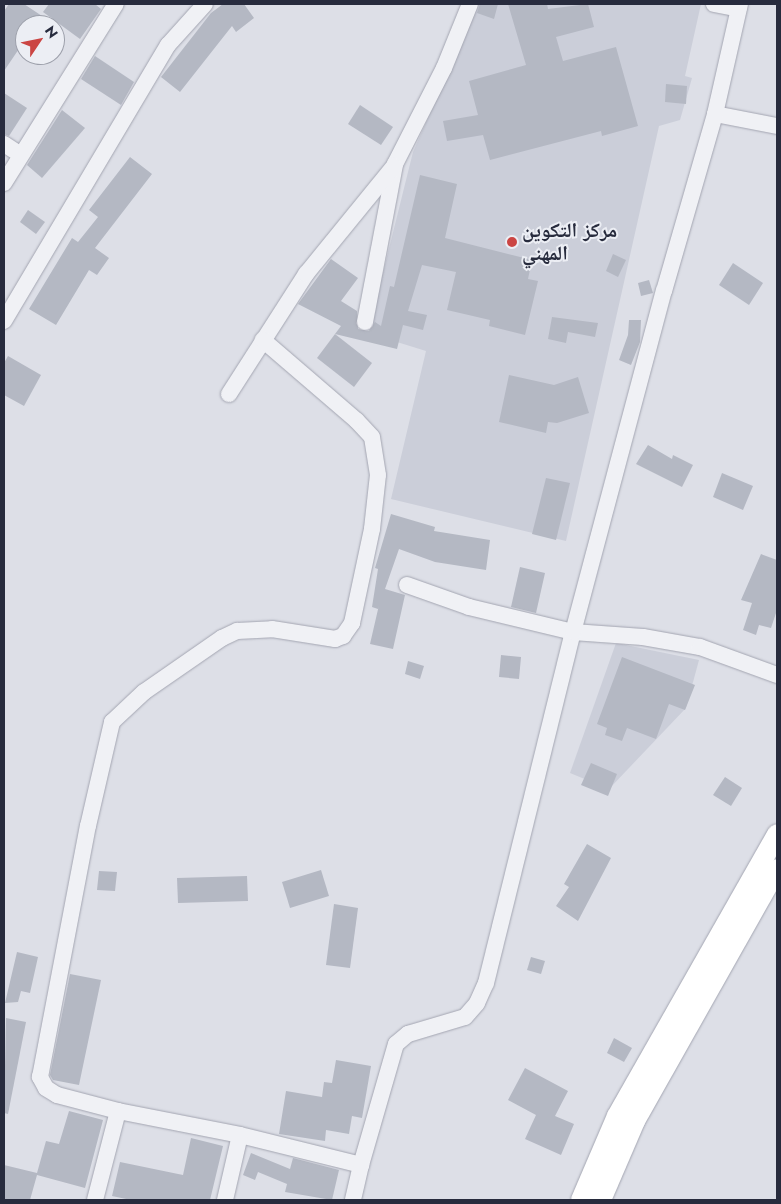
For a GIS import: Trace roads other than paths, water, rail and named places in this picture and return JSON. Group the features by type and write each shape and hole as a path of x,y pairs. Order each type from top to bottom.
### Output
{"main road":[{"path":"580,1200 617,1116 777,834"},
{"path":"600,1200 634,1121 777,869"}],"street":[{"path":"4,183 116,4"},
{"path":"4,321 168,45 204,4"},
{"path":"229,394 306,274 395,164 444,68 470,4"},
{"path":"353,1200 361,1165 396,1044 408,1034 465,1017 477,1003 486,983 573,632 661,300 715,114 740,6 714,4"},
{"path":"715,114 777,126"},
{"path":"4,144 22,155"},
{"path":"365,322 395,164"},
{"path":"263,340 356,420 372,437 378,475 372,528 352,623 342,636 334,639 265,629 237,631 222,638 144,692 112,722 88,826 40,1077 46,1088 57,1095 118,1110 240,1135 361,1165"},
{"path":"406,585 469,607 573,632 643,637 700,647 777,675"},
{"path":"95,1200 118,1110"},
{"path":"225,1200 240,1135"}],"place":[{"name":"مركز التكوين المهني","path":"512,242"}]}
